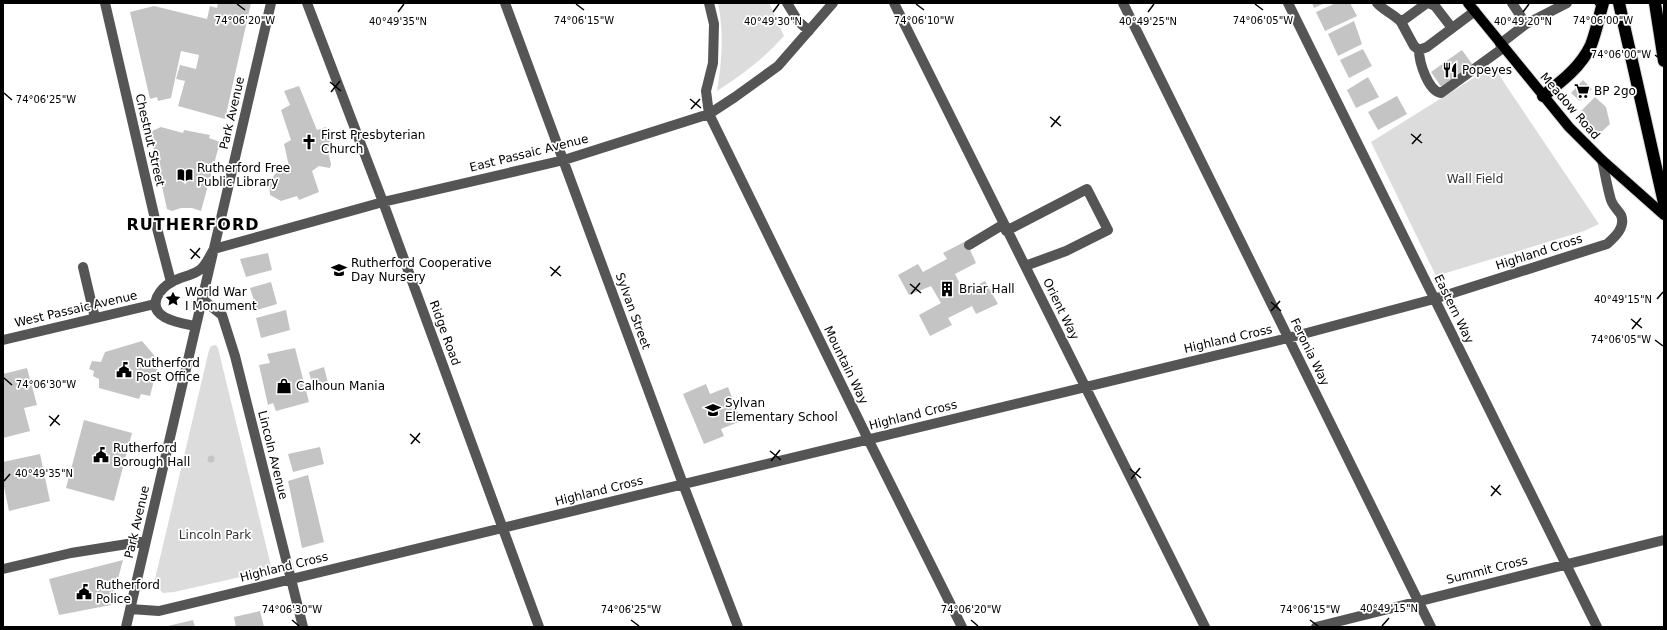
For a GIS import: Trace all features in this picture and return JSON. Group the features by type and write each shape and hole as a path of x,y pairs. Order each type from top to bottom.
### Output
{"highway":[{"path":"1543,96 1568,75 1582,60 1591,45 1603,3"},
{"path":"1618,3 1664,203"},
{"path":"1655,3 1664,61"}],"main road":[{"name":"Meadow Road","path":"1468,3 1569,127 1602,160 1664,214"}],"street":[{"name":"Chestnut Street","path":"105,3 171,282"},
{"name":"Park Avenue","path":"126,627 271,3"},
{"name":"Ridge Road","path":"307,3 383,202 502,528 540,627"},
{"name":"Sylvan Street","path":"505,3 683,484 738,627"},
{"name":"Mountain Way","path":"709,3 714,24 713,63 706,91 709,114 962,627"},
{"path":"787,3 798,20 808,31"},
{"name":"East Passaic Avenue","path":"214,249 383,202 564,160 709,114 736,97 778,66 833,3"},
{"name":"Orient Way","path":"894,3 1205,627"},
{"name":"Feronia Way","path":"1122,3 1431,627"},
{"name":"Eastern Way","path":"1288,3 1597,627"},
{"path":"1377,3 1382,9 1391,13 1401,22 1414,46 1420,50"},
{"path":"1401,22 1427,3 1435,6 1452,28"},
{"path":"1442,3 1442,16"},
{"path":"1512,3 1526,24"},
{"path":"1517,3 1520,13"},
{"path":"1420,50 1420,61 1424,73 1436,91 1441,93 1502,46 1526,24 1567,3"},
{"path":"1420,50 1427,47 1475,11"},
{"name":"Highland Cross","path":"130,609 159,611 1084,386 1288,338 1434,299 1607,244 1620,230 1622,221 1621,215 1611,202 1602,160"},
{"path":"968,245 1034,217 1087,189 1108,230 1066,251 1025,266"},
{"name":"West Passaic Avenue","path":"195,326 170,320 164,317 159,313 155,304 158,295 164,287 171,282 199,271 214,249"},
{"path":"83,268 95,318"},
{"name":"Lincoln Avenue","path":"202,299 222,315 235,356 303,627"},
{"name":"West Passaic Avenue","path":"3,340 155,304"},
{"name":"Summit Cross","path":"1316,627 1664,540"},
{"path":"3,569 71,553 146,541"}],"green space":[{"path":"718,3 769,3 784,36 752,66 717,91 722,47"},
{"name":"Wall Field","path":"1493,66 1599,224 1584,231 1436,276 1371,142"},
{"name":"Lincoln Park","path":"216,345 218,348 272,570 174,592 163,593 155,585 155,579 209,350 211,346"}],"building":[{"path":"218,3 251,3 225,119 178,106 185,81 176,79 180,65 196,69 199,55 181,51 171,98 158,101 157,97 150,99 130,12 154,6 207,19 210,6 217,8"},
{"path":"1312,3 1325,3 1314,8"},
{"path":"1336,3 1350,3 1357,16 1325,31 1316,12"},
{"path":"1354,21 1362,44 1338,56 1328,34"},
{"path":"1363,49 1372,66 1349,78 1340,60"},
{"name":"Popeyes","path":"1462,50 1472,64 1442,88 1431,72"},
{"path":"1368,77 1379,97 1356,108 1347,90"},
{"name":"BP 2go","path":"1583,80 1592,89 1580,101 1571,93"},
{"name":"First Presbyterian Church","path":"299,86 317,130 326,127 332,147 327,148 331,164 330,168 319,166 312,171 319,192 299,200 297,196 281,201 270,195 269,183 275,174 289,166 284,144 291,140 281,110 290,105 284,91"},
{"path":"1397,96 1407,114 1378,130 1368,112"},
{"path":"1595,97 1606,107 1610,124 1599,134 1578,114"},
{"name":"Rutherford Free Public Library","path":"161,127 183,133 184,130 210,135 209,138 220,142 201,211 192,208 181,208 172,211 167,209 150,132"},
{"name":"Briar Hall","path":"966,241 976,263 955,274 964,292 985,281 998,304 976,314 972,306 948,318 952,325 930,336 919,315 941,303 931,286 909,295 898,275 918,264 923,272 947,259 943,253"},
{"path":"268,253 272,270 246,277 240,259"},
{"path":"271,282 277,304 257,310 250,288"},
{"path":"286,310 290,330 261,338 256,318"},
{"name":"Rutherford Post Office","path":"142,341 159,361 150,396 141,394 139,399 99,388 99,379 93,376 94,371 89,369 92,361 101,362 105,352"},
{"name":"Calhoun Mania","path":"295,348 309,402 276,411 273,403 268,405 259,365 270,363 267,354"},
{"path":"324,367 328,383 313,387 309,372"},
{"path":"27,368 37,405 24,408 30,431 3,438 3,374"},
{"name":"Sylvan Elementary School","path":"706,384 710,394 728,387 741,421 721,429 724,436 704,444 683,394"},
{"name":"Rutherford Borough Hall","path":"84,420 132,433 114,501 66,488"},
{"path":"320,447 324,464 293,472 288,454"},
{"path":"40,454 50,501 9,511 3,482 3,462"},
{"path":"211,455 214,456 214,462 211,463 208,462 207,459 208,456"},
{"path":"308,475 324,542 302,548 288,481"},
{"name":"Rutherford Police","path":"123,560 111,605 59,615 49,579"},
{"path":"260,611 264,627 236,627 234,617"},
{"path":"193,620 195,627 168,627 168,626"}],"place":[{"name":"Popeyes","path":"1450,70"},
{"name":"BP 2go","path":"1582,91"},
{"name":"First Presbyterian Church","path":"309,142"},
{"name":"Rutherford Free Public Library","path":"185,175"},
{"name":"Rutherford Cooperative Day Nursery","path":"339,270"},
{"name":"Briar Hall","path":"947,289"},
{"name":"World War I Monument","path":"173,299"},
{"name":"Rutherford Post Office","path":"124,370"},
{"name":"Calhoun Mania","path":"284,386"},
{"name":"Sylvan Elementary School","path":"713,410"},
{"name":"Rutherford Borough Hall","path":"101,455"},
{"name":"Rutherford Police","path":"84,592"}],"district":[{"name":"RUTHERFORD","path":"193,224"}]}
